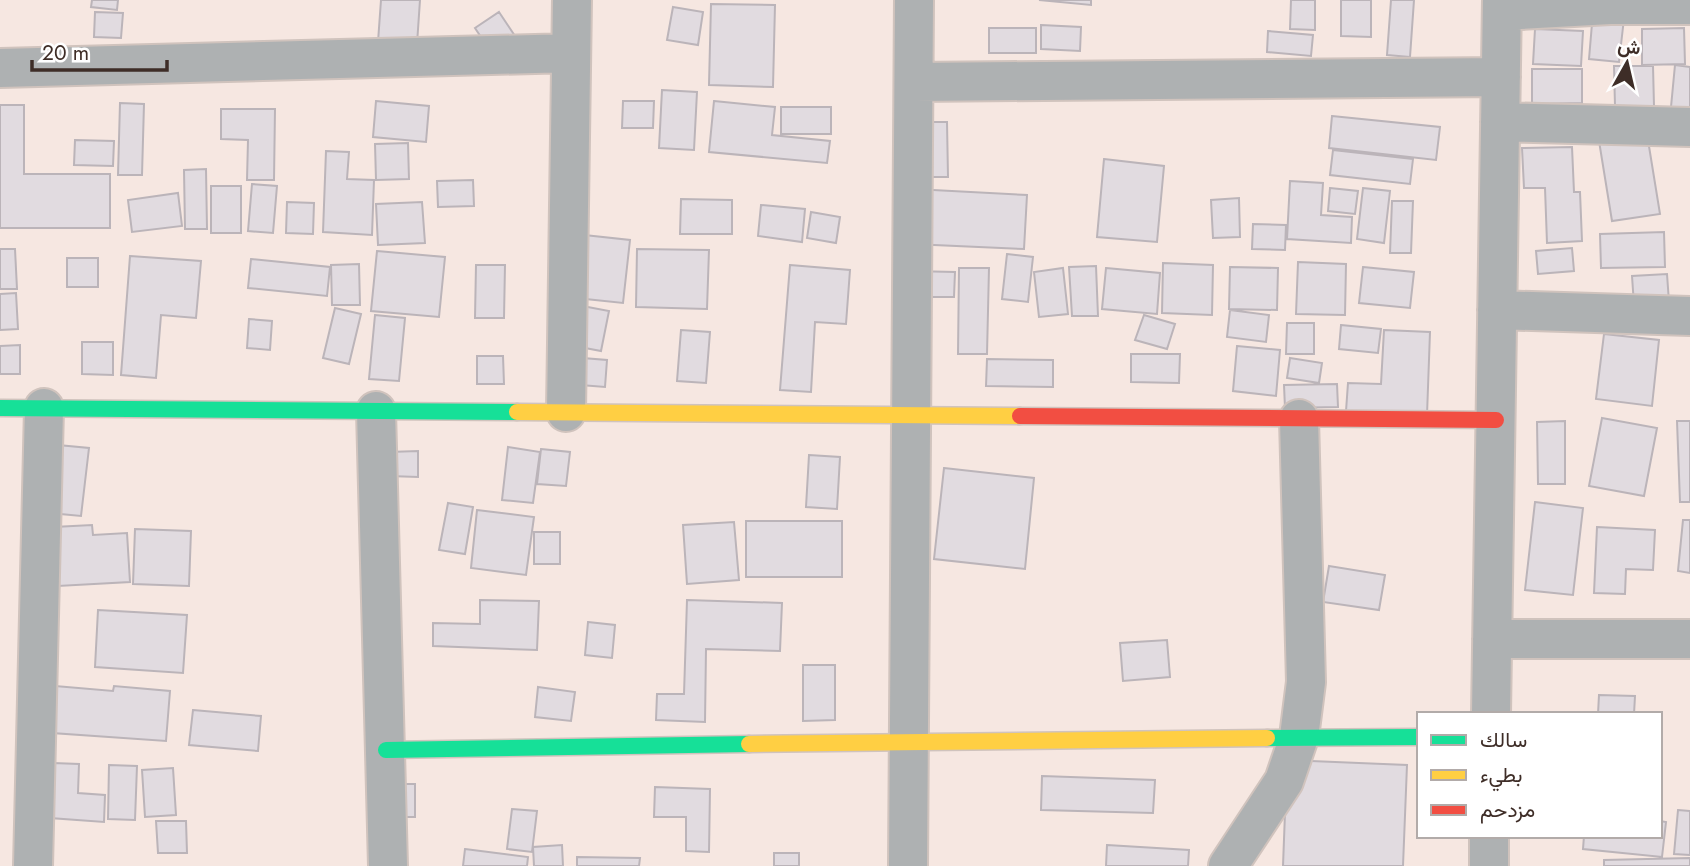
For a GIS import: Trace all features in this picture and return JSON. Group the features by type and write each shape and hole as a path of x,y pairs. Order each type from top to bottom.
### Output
{"street":[{"path":"566,412 572,0"},
{"path":"908,866 914,0"},
{"path":"1491,712 1502,6 1690,5"},
{"path":"0,68 571,53"},
{"path":"914,82 1501,77"},
{"path":"1500,121 1690,127"},
{"path":"1497,310 1690,316"},
{"path":"0,408 1496,420"},
{"path":"33,866 44,408"},
{"path":"376,411 388,866"},
{"path":"1228,866 1284,781 1299,737 1307,682 1299,419"},
{"path":"1492,639 1690,639"},
{"path":"386,750 1417,737"},
{"path":"1489,838 1489,866"}],"building":[{"path":"92,0 118,0 117,10 91,7"},
{"path":"381,0 420,0 417,44 378,42"},
{"path":"1039,0 1091,0 1091,5"},
{"path":"1291,0 1315,0 1315,30 1290,29"},
{"path":"1341,0 1371,0 1371,37 1341,36"},
{"path":"1391,0 1414,0 1410,57 1387,55"},
{"path":"1594,0 1626,1 1619,62 1589,59"},
{"path":"711,4 775,5 773,87 709,85"},
{"path":"673,7 703,12 698,45 667,40"},
{"path":"95,12 123,13 121,38 94,37"},
{"path":"499,12 515,36 491,52 475,28"},
{"path":"1041,25 1081,27 1080,51 1041,49"},
{"path":"989,28 1036,28 1036,53 989,53"},
{"path":"1684,28 1685,64 1642,65 1642,29"},
{"path":"1535,29 1583,31 1581,66 1533,64"},
{"path":"1268,31 1313,35 1311,56 1267,52"},
{"path":"1675,65 1690,67 1690,109 1671,107"},
{"path":"1614,66 1653,66 1654,106 1615,106"},
{"path":"1532,69 1582,69 1582,103 1532,104"},
{"path":"662,90 697,92 694,150 659,148"},
{"path":"376,101 429,106 426,142 373,137"},
{"path":"623,101 654,101 653,128 622,128"},
{"path":"714,101 775,107 772,135 830,141 827,163 709,152"},
{"path":"120,103 144,104 142,175 118,175"},
{"path":"0,105 24,105 24,174 110,174 110,228 0,228"},
{"path":"781,107 831,107 831,134 781,134"},
{"path":"221,109 275,109 274,180 247,180 248,140 221,139"},
{"path":"1332,116 1440,127 1436,160 1329,148"},
{"path":"910,122 947,122 948,177 911,177"},
{"path":"1647,134 1660,214 1612,221 1599,141"},
{"path":"75,140 114,141 113,166 74,165"},
{"path":"408,143 409,179 376,180 375,144"},
{"path":"1572,147 1574,192 1580,192 1582,241 1547,243 1545,188 1524,188 1522,148"},
{"path":"1333,150 1413,159 1410,184 1330,175"},
{"path":"326,151 349,152 347,179 374,180 372,235 323,232"},
{"path":"1104,159 1164,166 1157,242 1097,237"},
{"path":"206,169 207,229 185,229 184,170"},
{"path":"473,180 474,206 438,207 437,181"},
{"path":"1290,181 1323,183 1321,215 1352,217 1351,243 1287,239"},
{"path":"252,184 277,186 273,233 248,231"},
{"path":"211,186 241,186 241,233 211,233"},
{"path":"1330,188 1358,191 1355,214 1328,211"},
{"path":"1363,188 1390,191 1384,243 1357,239"},
{"path":"914,189 1027,195 1024,249 912,244"},
{"path":"178,193 182,226 132,232 128,200"},
{"path":"1239,198 1240,237 1213,238 1211,200"},
{"path":"681,199 732,200 732,234 680,234"},
{"path":"1392,201 1413,201 1411,253 1390,253"},
{"path":"287,202 314,203 313,234 286,233"},
{"path":"422,202 425,243 378,245 376,204"},
{"path":"761,205 805,209 802,242 758,236"},
{"path":"811,212 840,217 836,243 807,238"},
{"path":"1253,224 1286,225 1285,250 1252,249"},
{"path":"1664,232 1665,267 1601,268 1600,234"},
{"path":"575,234 630,240 623,303 567,297"},
{"path":"1572,248 1574,271 1538,274 1536,251"},
{"path":"0,249 15,249 17,289 0,289"},
{"path":"637,249 709,250 707,309 636,307"},
{"path":"377,251 445,257 439,317 371,311"},
{"path":"1007,254 1033,257 1028,302 1002,299"},
{"path":"130,256 201,261 196,318 161,315 156,378 121,375"},
{"path":"67,258 98,258 98,287 67,287"},
{"path":"251,259 330,267 327,296 248,288"},
{"path":"1298,262 1346,264 1345,315 1296,314"},
{"path":"1163,263 1213,265 1212,315 1162,313"},
{"path":"359,264 360,305 332,305 331,265"},
{"path":"476,265 505,265 504,318 475,318"},
{"path":"790,265 850,270 846,324 815,322 811,392 780,390"},
{"path":"1096,266 1098,316 1072,316 1069,267"},
{"path":"1230,267 1278,268 1277,310 1229,309"},
{"path":"1363,267 1414,272 1410,308 1359,303"},
{"path":"959,268 989,268 987,354 958,354"},
{"path":"1063,268 1068,314 1039,317 1034,272"},
{"path":"1106,268 1160,273 1157,314 1102,309"},
{"path":"911,271 955,272 954,297 911,297"},
{"path":"1667,274 1669,302 1634,305 1632,276"},
{"path":"16,293 18,329 0,330 0,294"},
{"path":"572,304 609,311 601,351 564,344"},
{"path":"335,308 361,314 349,364 323,358"},
{"path":"1230,310 1269,315 1266,342 1227,337"},
{"path":"375,315 405,318 399,381 369,379"},
{"path":"1144,315 1175,324 1167,349 1135,340"},
{"path":"249,319 272,321 270,350 247,348"},
{"path":"1287,323 1314,323 1314,354 1286,354"},
{"path":"1341,325 1381,329 1378,353 1339,349"},
{"path":"681,330 710,332 706,383 677,381"},
{"path":"1384,330 1430,332 1427,415 1346,411 1348,383 1381,384"},
{"path":"1604,334 1659,340 1652,406 1596,399"},
{"path":"82,342 113,342 113,375 82,374"},
{"path":"20,345 20,374 0,374 0,346"},
{"path":"1237,346 1280,350 1276,396 1233,391"},
{"path":"1131,354 1180,354 1179,383 1131,382"},
{"path":"477,356 503,356 504,384 477,384"},
{"path":"570,357 607,360 605,387 568,384"},
{"path":"1290,358 1322,363 1319,383 1287,378"},
{"path":"987,359 1053,360 1053,387 986,386"},
{"path":"1337,384 1338,407 1285,408 1284,385"},
{"path":"1602,418 1657,428 1644,496 1589,486"},
{"path":"1565,421 1565,484 1538,484 1537,422"},
{"path":"1677,421 1690,421 1690,502 1680,502"},
{"path":"58,445 89,448 81,516 50,513"},
{"path":"508,447 540,452 533,503 502,500"},
{"path":"541,449 570,452 566,486 537,484"},
{"path":"418,451 418,477 389,476 389,452"},
{"path":"809,455 840,457 837,509 806,507"},
{"path":"944,468 1034,478 1025,569 934,559"},
{"path":"1535,502 1583,508 1573,595 1525,590"},
{"path":"448,503 473,507 465,554 439,550"},
{"path":"477,510 534,517 526,575 471,568"},
{"path":"1683,520 1690,520 1690,573 1678,571"},
{"path":"746,521 842,521 842,577 746,577"},
{"path":"734,522 739,580 687,584 683,525"},
{"path":"92,525 93,535 127,533 130,582 58,586 54,527"},
{"path":"1597,527 1655,530 1653,570 1626,569 1625,594 1594,593"},
{"path":"135,529 191,531 189,586 133,584"},
{"path":"534,532 560,532 560,564 534,564"},
{"path":"1329,566 1385,575 1379,610 1323,602"},
{"path":"480,600 539,601 537,650 433,646 433,623 480,624"},
{"path":"687,600 782,603 780,651 706,649 705,722 656,720 657,694 684,694"},
{"path":"98,610 187,615 183,673 95,667"},
{"path":"588,622 615,625 612,658 585,655"},
{"path":"1167,640 1170,677 1123,681 1120,643"},
{"path":"803,665 835,665 835,720 803,721"},
{"path":"55,686 113,691 114,686 170,691 166,741 52,733"},
{"path":"538,687 575,692 571,721 535,717"},
{"path":"1599,695 1635,696 1634,712 1598,712"},
{"path":"193,710 261,716 258,751 189,745"},
{"path":"1287,760 1407,765 1403,866 1283,866"},
{"path":"53,763 79,764 78,793 105,795 104,822 50,818"},
{"path":"109,765 137,766 135,820 108,819"},
{"path":"173,768 176,815 145,817 142,770"},
{"path":"1042,776 1155,780 1153,813 1041,810"},
{"path":"389,784 415,784 415,817 389,817"},
{"path":"655,787 710,789 709,852 686,851 686,817 654,817"},
{"path":"512,809 537,811 532,852 507,849"},
{"path":"1678,810 1690,811 1690,855 1674,854"},
{"path":"156,821 186,821 187,853 158,853"},
{"path":"1662,821 1666,822 1662,857 1583,849 1584,838 1662,838"},
{"path":"562,845 563,866 534,866 533,847"},
{"path":"1107,845 1189,850 1188,866 1106,866"},
{"path":"465,849 528,857 527,866 463,866"},
{"path":"774,853 799,853 799,866 774,866"},
{"path":"577,857 640,858 639,866 577,866"},
{"path":"1690,858 1690,866 1604,866 1604,860"}],"traffic: fast":[{"path":"0,408 517,412"},
{"path":"1267,738 1417,737"},
{"path":"386,750 749,744"}],"traffic: slow":[{"path":"517,412 1020,416"},
{"path":"749,744 1267,738"}],"traffic: jam":[{"path":"1020,416 1496,420"}]}
